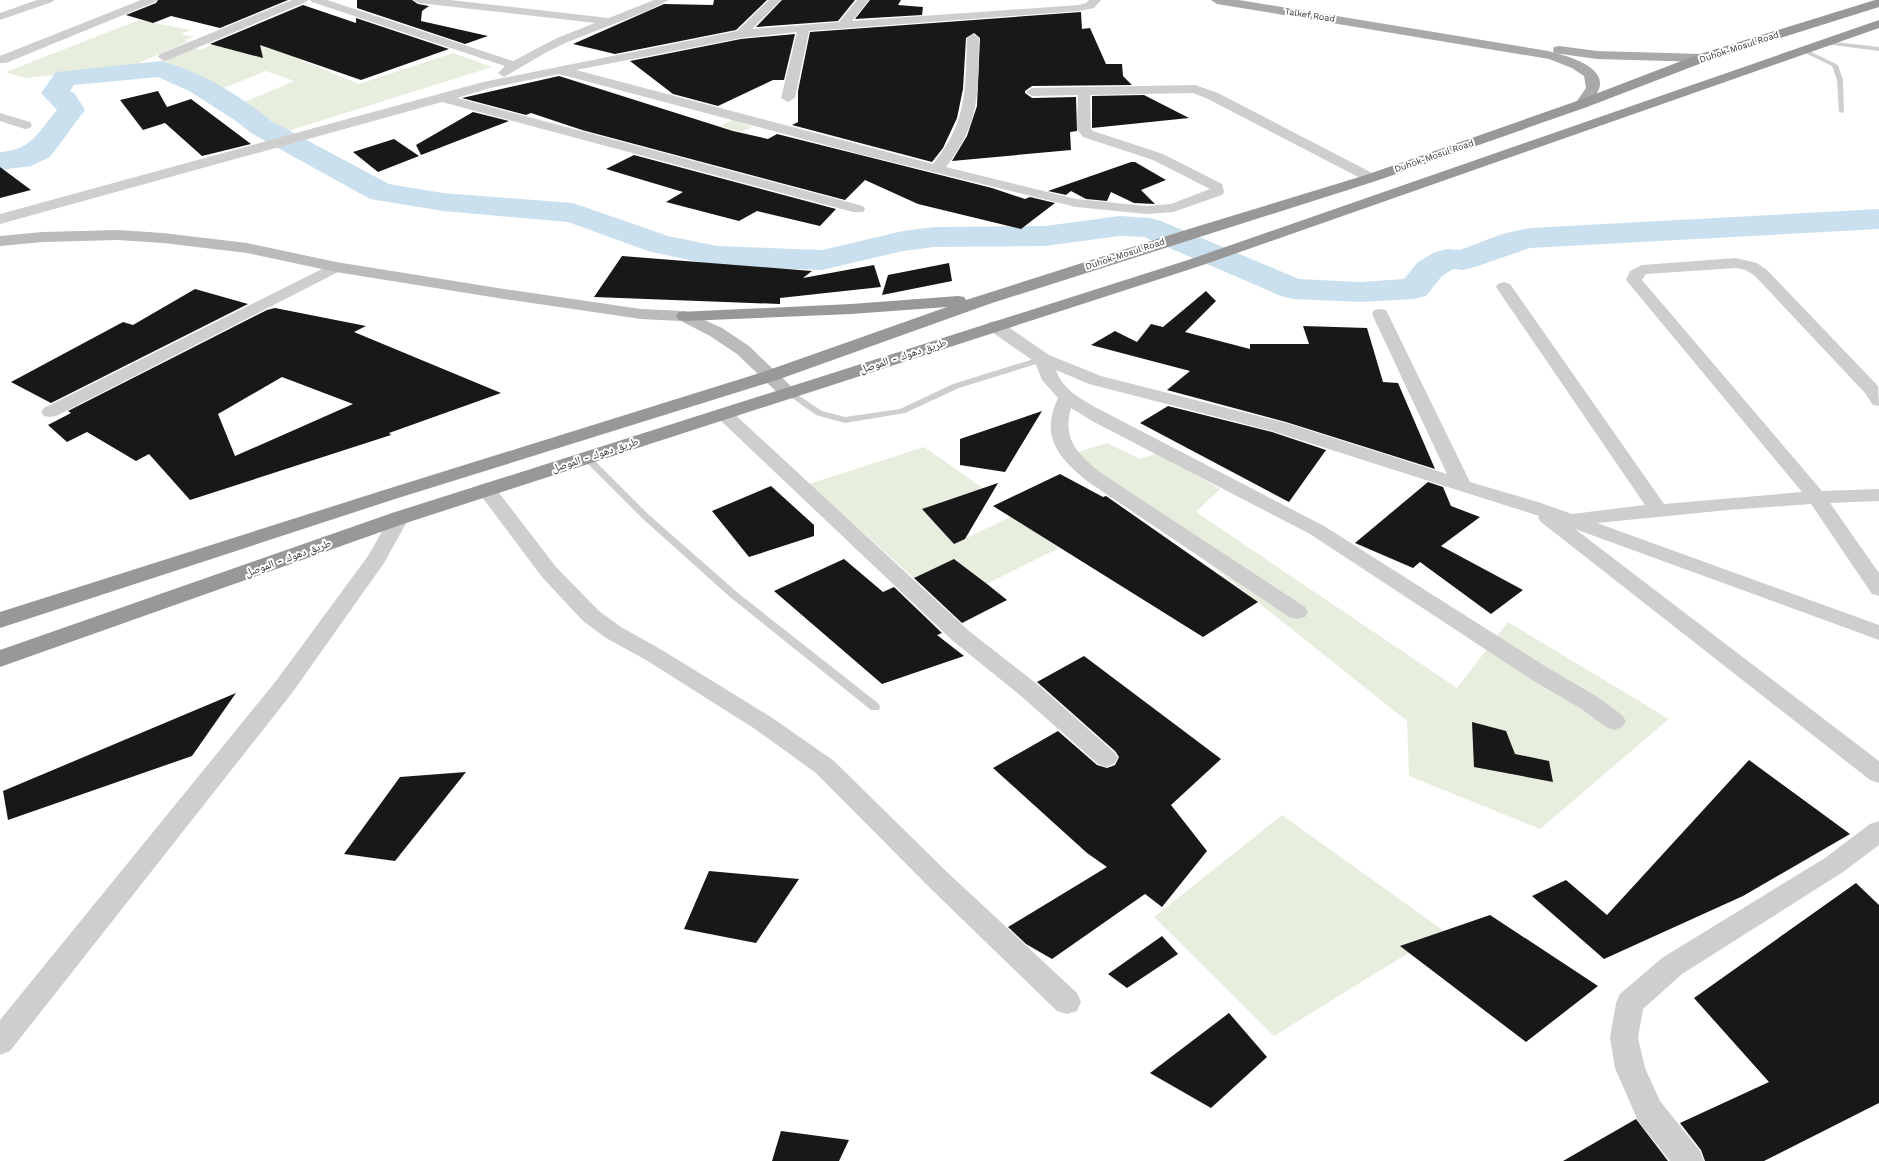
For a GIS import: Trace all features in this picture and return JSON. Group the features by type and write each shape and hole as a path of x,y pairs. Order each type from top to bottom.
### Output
{"highway":[{"name":"Duhok-Mosul Road","path":"986,299 1198,231 1371,178 1582,104 1702,58 1879,3"},
{"path":"1858,10 1878,23"},
{"path":"1805,51 1878,23"},
{"name":"طريق دهوك - الموصل","path":"0,659 398,518 1194,263 1805,51"},
{"path":"684,316 851,309 986,299"},
{"name":"طريق دهوك - الموصل","path":"0,620 396,492 770,376 986,299"}],"main road":[{"name":"Talkef Road","path":"1217,0 1379,26"},
{"path":"1379,26 1597,55 1702,58"},
{"path":"1379,26 1548,55 1566,60 1590,74 1593,80 1593,85 1582,104"},
{"path":"0,241 43,237 118,235 163,238 247,248 336,267 641,314 684,316 730,340 756,360 770,376 789,393"}],"street":[{"path":"0,17 48,0"},
{"path":"2,60 151,0"},
{"path":"164,57 302,0"},
{"path":"316,0 514,65"},
{"path":"419,0 449,2 609,21"},
{"path":"488,85 514,65 554,44 663,0"},
{"path":"740,34 774,0"},
{"path":"844,24 863,0"},
{"path":"0,219 488,85 558,69 740,34 844,24 1079,8 1090,6 1096,0"},
{"path":"788,98 804,28"},
{"path":"937,168 952,151 967,121 971,105 973,38"},
{"path":"558,69 861,150 1076,202 1146,210 1173,208 1217,192 1217,187 1163,159 1088,134 1084,129 1084,91"},
{"path":"1032,92 1186,88 1203,91 1371,178"},
{"path":"442,98 858,209"},
{"path":"0,117 25,125"},
{"path":"1879,401 1872,390 1782,295 1761,273 1751,266 1736,263 1642,270 1636,274 1634,280 1816,496 1879,589"},
{"path":"50,412 336,267"},
{"path":"1504,286 1658,510"},
{"path":"1380,314 1462,486"},
{"path":"995,326 1044,359 1095,380 1279,427 1462,486 1534,507 1879,633"},
{"path":"1044,359 1050,379 1068,396 1100,418 1317,530 1540,674 1588,702 1614,721"},
{"path":"1068,396 1061,408 1058,421 1059,436 1066,450 1077,464 1100,482 1297,612"},
{"path":"724,414 961,636 1029,690 1106,758"},
{"path":"486,490 571,599 592,618 617,635 647,650 747,712 787,738 826,768 862,802 897,839 1067,1002"},
{"path":"1571,520 1658,510 1816,496 1879,495"},
{"path":"1534,507 1879,774"},
{"path":"0,1042 284,687 377,558 398,518"},
{"path":"1689,1161 1649,1111 1630,1068 1624,1038 1630,1003 1672,966 1834,865 1879,831"}],"lane":[{"path":"1827,43 1879,49"},
{"path":"1805,51 1835,65 1840,80 1842,112"},
{"path":"789,393 819,413 845,420 902,411 956,386 1044,359"},
{"path":"586,458 646,517 734,595 875,707"}],"green space":[{"path":"331,14 296,58 359,84 453,53 492,67 288,131 242,103 294,81 266,71 219,90 157,63 190,46 200,50 213,44"},
{"path":"139,20 191,30 181,34 194,37 185,40 189,41 130,67 25,78 6,72"},
{"path":"733,120 753,127 741,132 720,126"},
{"path":"1107,443 1140,459 1158,453 1220,489 1196,512 1457,688 1508,622 1669,719 1540,829 1409,776 1407,721 1072,454"},
{"path":"924,447 983,488 923,509 954,544 1012,516 1059,548 987,584 954,559 914,578 809,484"},
{"path":"1282,815 1444,931 1274,1036 1154,917"}],"building":[{"path":"158,0 288,0 220,28 171,16 153,23 126,15 156,3"},
{"path":"357,0 412,0 418,4 429,6 422,11 421,21 488,36 465,44 357,8"},
{"path":"714,0 767,0 736,30 615,54 573,44 664,4 713,5"},
{"path":"782,0 855,0 838,21 756,27"},
{"path":"870,0 901,0 898,5 923,7 922,15 855,19"},
{"path":"303,5 356,23 356,18 449,49 361,80 260,45 263,58 210,44"},
{"path":"1081,12 1082,29 1090,28 1106,64 1122,64 1123,76 1132,85 1032,86 1025,91 1025,93 1032,98 1076,97 1077,131 1070,132 1071,150 952,161 967,136 977,106 980,38 974,33 966,38 963,89 957,118 943,148 932,162 792,125 798,122 798,91 810,32"},
{"path":"795,34 784,80 773,80 718,106 673,94 630,61 741,39"},
{"path":"559,76 733,131 768,139 777,134 992,188 1025,199 1030,197 1055,203 1021,229 918,204 865,180 845,200 582,130 531,113 526,115 462,98"},
{"path":"158,91 167,107 191,99 251,144 202,156 165,123 143,130 120,100"},
{"path":"1144,95 1189,118 1092,128 1092,96"},
{"path":"473,112 509,121 421,155 416,145"},
{"path":"394,139 419,156 378,172 353,152"},
{"path":"634,155 836,209 820,226 757,211 739,221 666,202 683,192 606,169"},
{"path":"1131,162 1135,162 1166,180 1141,190 1155,204 1134,203 1111,192 1107,201 1086,199 1071,191 1066,195 1048,191"},
{"path":"0,167 31,190 0,198"},
{"path":"622,256 812,271 803,278 874,265 881,287 780,298 780,304 594,297"},
{"path":"949,263 952,281 882,295 888,275"},
{"path":"195,289 248,304 51,403 11,382 123,322 133,325"},
{"path":"1206,291 1216,301 1185,332 1250,349 1250,344 1309,344 1303,326 1367,328 1383,382 1398,383 1435,469 1286,422 1167,390 1190,371 1091,345 1115,331 1137,342 1151,324 1163,327"},
{"path":"275,308 366,326 354,332 501,393 389,433 391,435 190,500 149,454 136,461 87,432 67,442 48,425 71,413 68,411 267,310","holes":["282,377 353,404 235,456 218,414"]},
{"path":"1168,406 1272,432 1326,450 1289,502 1140,423"},
{"path":"1042,411 1005,472 960,465 960,439"},
{"path":"1060,474 1103,497 1106,496 1258,602 1203,637 993,506"},
{"path":"1428,482 1443,487 1451,506 1480,517 1441,546 1523,590 1491,614 1420,562 1413,568 1355,543"},
{"path":"998,483 965,539 954,544 922,509"},
{"path":"771,486 814,525 814,536 749,557 712,511"},
{"path":"844,559 883,592 894,587 942,633 937,635 964,656 882,684 774,591"},
{"path":"954,559 1007,600 962,623 914,578"},
{"path":"1084,656 1221,759 1171,805 1207,851 1162,907 1145,894 1052,959 1026,944 1008,927 1107,867 1087,853 993,768 1058,731 1097,765 1107,768 1115,765 1119,757 1115,751 1037,682"},
{"path":"236,693 192,756 8,820 3,791"},
{"path":"1472,722 1506,731 1515,754 1549,761 1553,782 1474,767"},
{"path":"1749,760 1850,834 1743,896 1604,959 1532,896 1566,880 1607,915"},
{"path":"466,772 395,861 344,854 400,777"},
{"path":"709,871 799,879 756,943 684,929"},
{"path":"1856,883 1879,905 1879,1103 1764,1161 1705,1161 1701,1150 1680,1123 1769,1082 1694,998"},
{"path":"1490,915 1598,986 1526,1042 1400,946"},
{"path":"1162,936 1178,954 1127,988 1108,974"},
{"path":"1229,1013 1267,1057 1211,1108 1150,1073"},
{"path":"1636,1119 1668,1161 1563,1161"},
{"path":"781,1131 849,1140 839,1161 772,1161"}],"waterway":[{"path":"0,161 20,160 39,151 71,110 65,100 55,93 66,78 161,69 201,86 246,115 261,127 381,192 443,202 573,213 660,244 717,256 822,260 903,241 934,237 1045,236 1120,226 1150,228 1293,289 1360,292 1414,289 1430,269 1447,259 1463,260 1514,241 1530,238 1879,219"}]}
